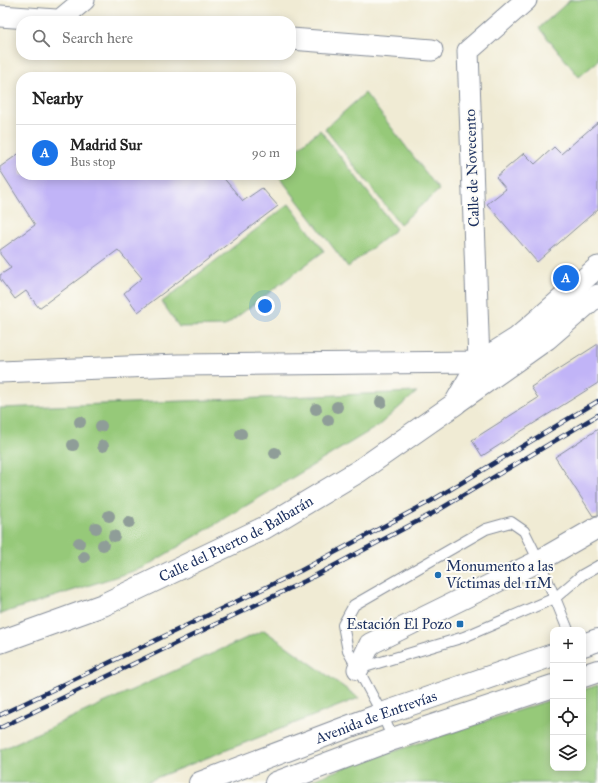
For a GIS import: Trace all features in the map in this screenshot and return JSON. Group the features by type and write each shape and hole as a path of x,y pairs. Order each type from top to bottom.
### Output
{"main road":[{"name":"Calle del Puerto de Balbarán","path":"0,642 103,605 264,528 359,471 455,404 479,362"},
{"path":"586,644 598,640"},
{"name":"Avenida de Entrevías","path":"200,783 382,714 550,656"},
{"path":"586,675 598,671"},
{"name":"Avenida de Entrevías","path":"276,783 393,739 550,687"}],"street":[{"path":"70,16 84,0"},
{"name":"Calle de Novecento","path":"479,362 468,51 526,0"},
{"path":"0,16 16,17"},
{"path":"296,39 432,50"},
{"name":"Calle del Puerto de Balbarán","path":"479,362 517,338 598,267"},
{"name":"Calle del Puerto de Balbarán","path":"455,404 547,339 598,295"},
{"path":"0,372 178,365 479,362"},
{"path":"358,669 370,644 539,560 598,527"}],"lane":[{"path":"393,739 382,714 348,651 343,625 354,606 486,529 511,522 524,531 539,560 567,627"},
{"path":"358,669 464,637 555,598 582,575 598,566"}],"green space":[{"path":"570,0 598,0 598,61 579,77 539,28"},
{"path":"365,93 439,190 400,224 325,129"},
{"path":"320,130 396,229 348,267 282,180 296,180 296,149"},
{"path":"289,204 324,251 225,326 179,327 162,302"},
{"path":"417,392 378,426 143,568 0,614 0,408"},
{"path":"264,630 359,698 143,783 0,783 0,750"},
{"path":"598,685 598,783 305,783 343,768 550,700 550,771 586,771 586,689"}],"building":[{"path":"598,122 598,209 537,262 487,204 506,189 496,177 524,153 535,164 554,147 561,154"},
{"path":"16,156 16,180 225,180 243,201 262,188 278,206 138,312 124,293 142,278 118,250 39,308 26,291 15,299 0,279 0,275 11,268 0,254 0,250 35,225 0,170 0,167"},
{"path":"598,344 598,383 482,456 472,440 538,398 531,387"},
{"path":"598,429 598,515 593,516 555,457"}],"railway":[{"path":"0,715 300,571 431,501 598,401"},
{"path":"0,728 305,581 437,511 598,415"}],"place":[{"name":"Madrid Sur","path":"566,278"},
{"name":"Monumento a las Víctimas del 11M","path":"438,575"},
{"name":"Estación El Pozo","path":"460,624"}]}
